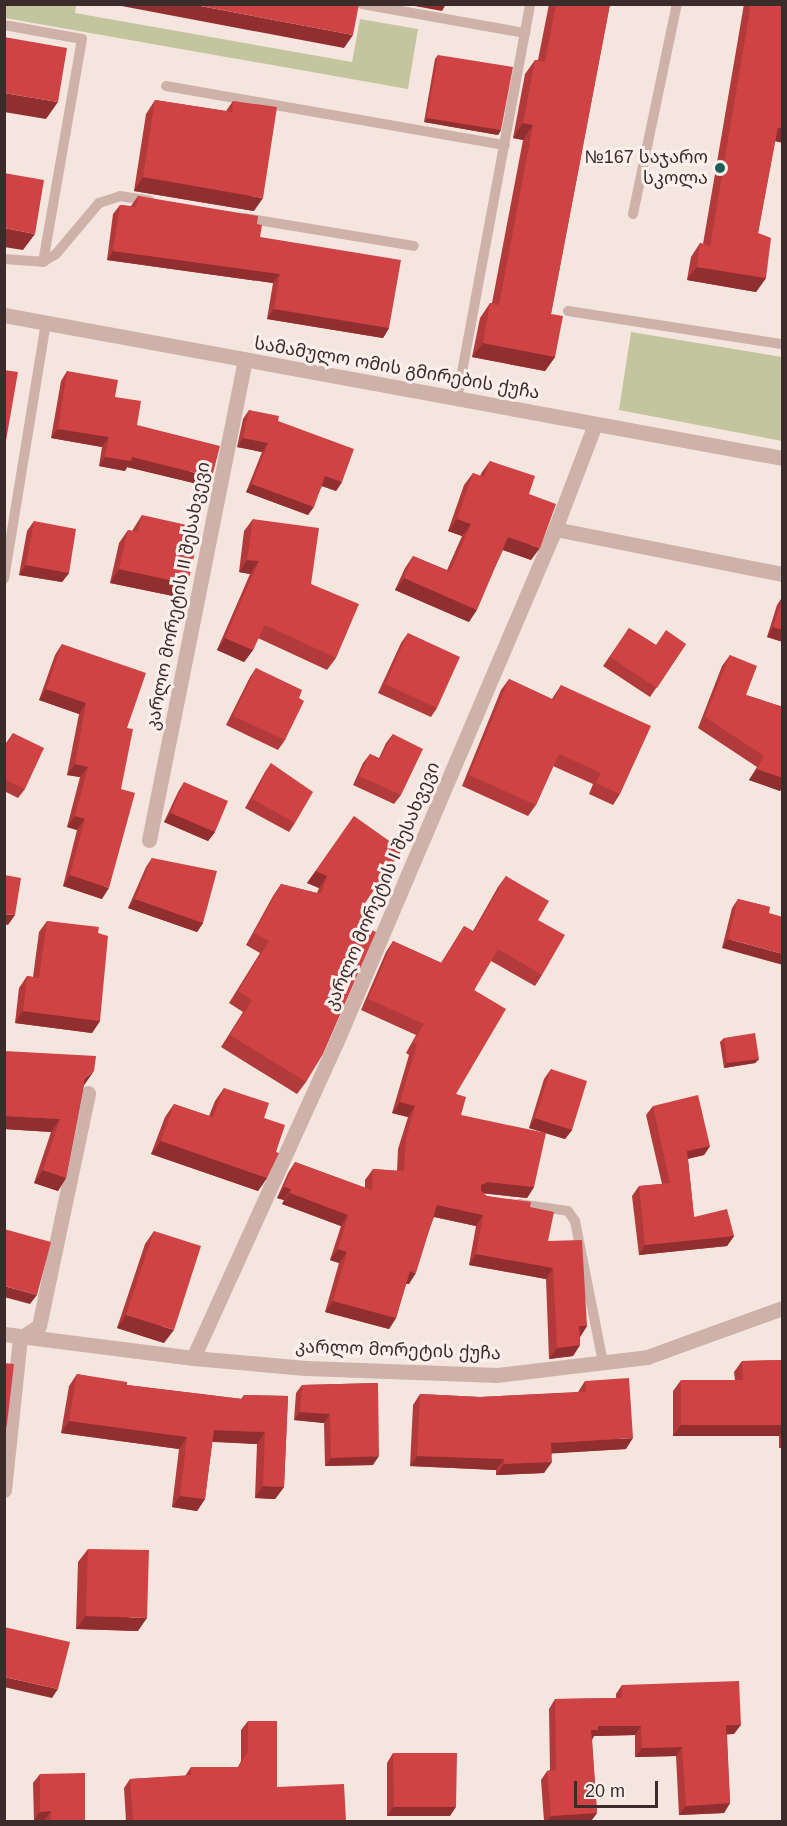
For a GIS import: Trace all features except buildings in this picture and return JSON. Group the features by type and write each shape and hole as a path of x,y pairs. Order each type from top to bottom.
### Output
{"street":[{"name":"სამამულო ომის გმირების ქუჩა","path":"4,315 783,458"},
{"name":"კარლო მორეტის II შესახვევი","path":"149,840 245,359"},
{"name":"კარლო მორეტის I შესახვევი","path":"193,1358 336,1044 555,529 595,424"},
{"path":"555,529 783,574"},
{"path":"4,1490 12,1336 39,1326 88,1093"},
{"name":"კარლო მორეტის ქუჩა","path":"12,1336 193,1358 306,1368 497,1375 647,1357 783,1308"}],"lane":[{"path":"362,4 525,33"},
{"path":"457,399 530,4"},
{"path":"633,214 676,4"},
{"path":"4,25 82,39 43,262"},
{"path":"166,86 505,145"},
{"path":"4,259 43,262 56,254 99,202 120,196 163,203"},
{"path":"229,215 414,246"},
{"path":"568,311 783,344"},
{"path":"4,579 46,323"},
{"path":"511,1203 568,1211 575,1221 603,1362"}],"green space":[{"path":"4,5 76,5 75,13 352,62 360,19 418,29 408,89 5,18"},
{"path":"631,332 782,357 782,441 619,410"}],"place":[{"name":"№167 საჯარო სკოლა","path":"720,168"}]}
